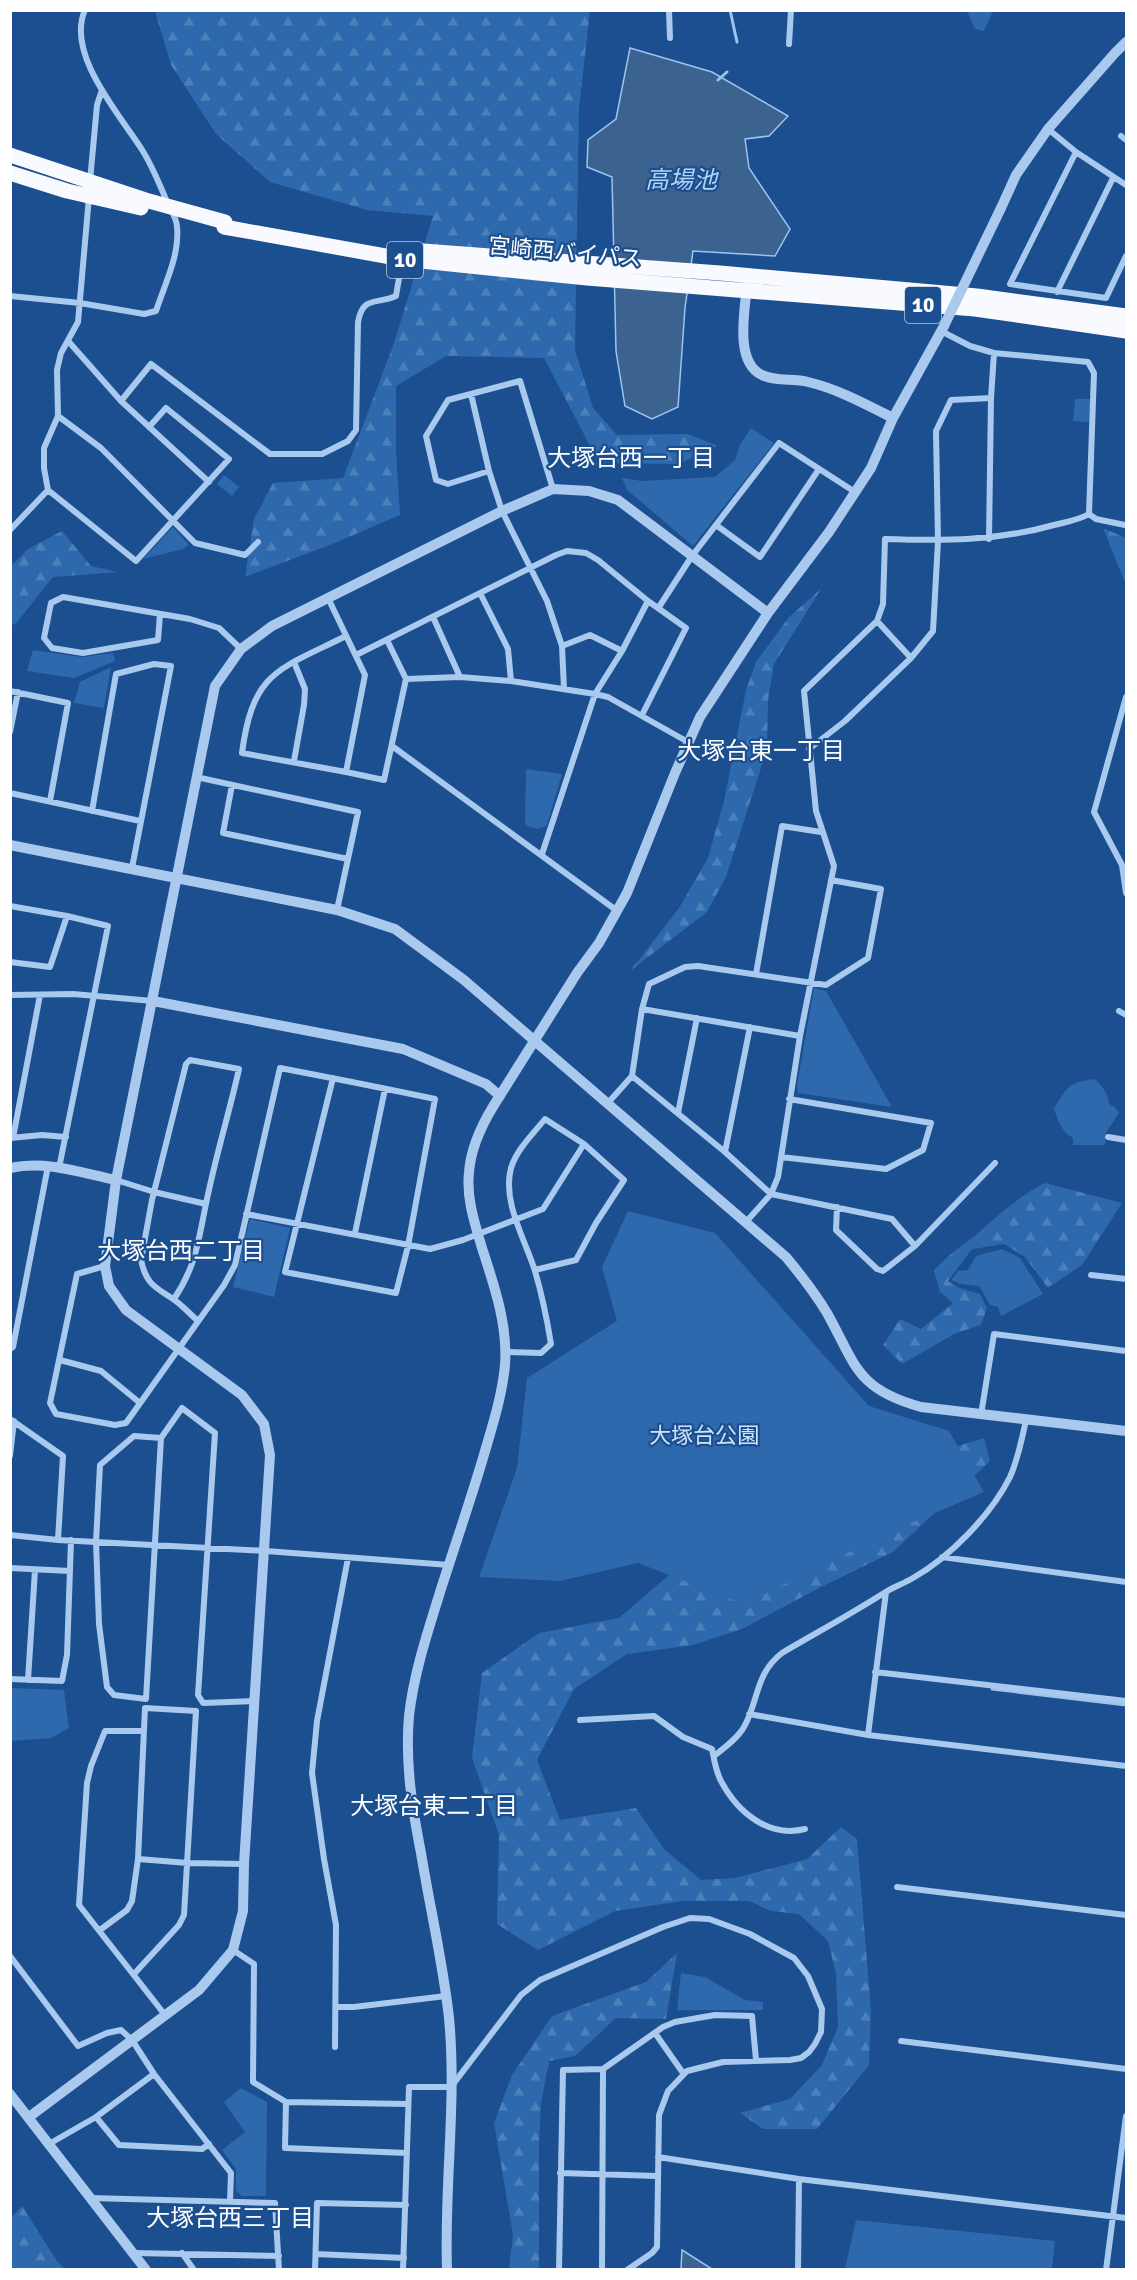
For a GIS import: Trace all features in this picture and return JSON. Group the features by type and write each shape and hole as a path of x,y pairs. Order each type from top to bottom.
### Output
{"highway":[{"name":"宮崎西バイパス","path":"10,155 224,225"},
{"name":"宮崎西バイパス","path":"10,160 177,214 224,225 286,233 403,255 720,280 975,309 1126,331"},
{"path":"10,173 67,191 177,214"},
{"name":"宮崎西バイパス","path":"747,284 977,296 1126,316"}],"street":[{"path":"10,296 80,303 144,314 156,311 177,245 178,226 153,170 143,151 106,99 81,45 81,18 85,10"},
{"path":"669,10 670,39"},
{"path":"789,44 791,10"},
{"path":"447,2270 451,2043 446,1996 412,1806 407,1747 414,1679 424,1641 500,1402 505,1352 500,1312 469,1193 468,1174 472,1150 481,1126 577,973 599,943 627,893 700,717 768,613 829,532 871,468 893,418 942,329 1016,175 1048,129 1126,42"},
{"path":"102,90 96,113 78,322 61,353 57,370 58,416 44,448 44,468 48,490 136,561 229,459 166,408 149,427"},
{"path":"1048,129 1076,152 1126,185"},
{"path":"1076,152 1010,284 1106,298 1126,256"},
{"path":"1057,292 1113,178"},
{"path":"121,401 151,364 270,454 322,454 348,441 356,430 360,310 364,305 396,296 403,255"},
{"path":"747,284 744,351 752,367 761,375 804,381 840,391 893,418"},
{"path":"942,329 970,346 994,353 1089,362 1095,373 1089,514"},
{"path":"69,342 121,401 209,482"},
{"path":"989,539 994,353"},
{"path":"489,471 448,484 436,480 426,436 448,400 520,381 553,489"},
{"path":"471,394 489,471 502,511 547,601 562,646 564,689"},
{"path":"809,749 845,721 910,658 933,631 938,541 936,430 951,400 991,398"},
{"path":"58,416 101,448 195,543 244,555 258,542"},
{"path":"659,607 692,556 779,444 855,492"},
{"path":"716,525 760,557 819,469"},
{"path":"29,2117 199,1990 233,1950 243,1911 244,1864 266,1551 270,1455 264,1424 242,1395 126,1310 109,1286 105,1266 116,1180 215,686 241,649 272,626 502,511 553,489 589,491 618,500 768,613"},
{"path":"10,530 48,490"},
{"path":"1089,514 1096,519 1125,525"},
{"path":"746,1222 771,1194 778,1177 800,1036 834,866 816,811 804,691 878,621 883,604 885,539 938,541 989,539 1041,528 1089,514"},
{"path":"356,655 567,551 586,553 686,628 642,716"},
{"path":"480,593 508,649 511,681"},
{"path":"160,614 158,640 83,653 52,648 44,638 51,603 63,597 190,619 219,628 241,649"},
{"path":"328,598 365,675 346,772"},
{"path":"542,854 595,694 622,651 648,601"},
{"path":"433,617 460,677"},
{"path":"878,621 910,658"},
{"path":"562,646 590,635 622,651"},
{"path":"346,636 275,673 265,683 255,699 245,727 242,753 294,761 384,780 405,679 387,640"},
{"path":"294,662 305,688 294,761"},
{"path":"92,811 116,674 154,664 171,666 132,868"},
{"path":"405,679 460,677 511,681 595,694 608,697 688,742"},
{"path":"10,732 14,692 68,702 50,801"},
{"path":"1126,697 1094,812 1122,865 1126,893"},
{"path":"392,746 616,910"},
{"path":"196,777 358,812 337,910"},
{"path":"232,785 223,833 348,859"},
{"path":"10,793 140,821"},
{"path":"756,974 782,826 821,832"},
{"path":"10,845 337,910 396,929 464,980 786,1257 808,1283 828,1315 853,1365 868,1382 886,1394 912,1405 1126,1431"},
{"path":"607,1104 632,1076 642,1009 649,984 685,967 698,966 826,985 868,958 881,889 831,880"},
{"path":"10,906 108,926 66,1137 53,1167 13,1347 10,1349"},
{"path":"10,962 50,967 67,916"},
{"path":"10,995 94,995 153,1001 403,1049 486,1084 500,1096"},
{"path":"40,995 12,1138 42,1135 66,1137"},
{"path":"642,1009 800,1036"},
{"path":"1119,1011 1126,1014"},
{"path":"678,1113 697,1018"},
{"path":"724,1152 750,1027"},
{"path":"174,1299 193,1266 239,1069 190,1060 186,1064 154,1192 141,1260 151,1284 174,1299 198,1321"},
{"path":"105,1266 77,1274 50,1403 56,1414 115,1425 126,1423 224,1286 235,1265 280,1068 333,1078 435,1099 408,1246 396,1293 285,1272 333,1078"},
{"path":"632,1076 771,1194 892,1219 915,1246"},
{"path":"355,1233 385,1089"},
{"path":"781,1157 886,1169 923,1149 931,1123 789,1099"},
{"path":"505,1352 541,1353 551,1344 544,1303 516,1220 508,1184 517,1153 545,1119 584,1144 624,1180 596,1223 576,1260 534,1270"},
{"path":"1108,1137 1126,1140"},
{"path":"246,1214 430,1249 478,1234 543,1209 584,1144"},
{"path":"837,1207 836,1230 877,1269 887,1269 915,1246 995,1163"},
{"path":"10,1168 25,1165 53,1167 116,1180 154,1192 206,1204"},
{"path":"1091,1275 1126,1279"},
{"path":"981,1415 994,1334 1126,1351"},
{"path":"60,1360 101,1371 140,1403"},
{"path":"160,1438 134,1436 100,1465 96,1542 99,1624 107,1687 114,1695 146,1700 160,1438 182,1408 215,1433 198,1695 203,1702 256,1701"},
{"path":"10,1456 12,1420"},
{"path":"12,1420 63,1456 58,1540"},
{"path":"714,1756 743,1729 758,1685 772,1660 860,1610 886,1592 914,1578 942,1557 984,1516 1004,1488 1017,1458 1026,1420"},
{"path":"10,1535 449,1565"},
{"path":"10,1679 62,1681 67,1655 71,1540"},
{"path":"942,1557 1126,1582"},
{"path":"336,2047 336,1924 312,1773 317,1721 348,1558"},
{"path":"10,1568 70,1571"},
{"path":"27,1680 34,1570"},
{"path":"868,1735 886,1592"},
{"path":"875,1672 1126,1701"},
{"path":"99,1930 127,1910 132,1901 138,1859 145,1708 196,1711 186,1899 182,1921 134,1974"},
{"path":"749,1714 868,1735 1126,1766"},
{"path":"580,1720 654,1716 683,1737 712,1749 720,1780 737,1804 751,1818 767,1827 781,1831 805,1828"},
{"path":"144,1731 105,1731 91,1766 87,1783 79,1905 165,2014"},
{"path":"138,1859 244,1864"},
{"path":"897,1887 1126,1916"},
{"path":"452,2087 521,1995 540,1980 630,1940 690,1918 709,1918 750,1934 794,1958 808,1976 823,2014 821,2032 815,2044 809,2052 797,2059 712,2063 683,2073 668,2091 660,2109 657,2157 657,2247 627,2270"},
{"path":"233,1950 254,1964 254,2082 286,2102 408,2104"},
{"path":"10,1956 78,2046 107,2033 121,2030 132,2040 154,2074 231,2173 230,2201"},
{"path":"337,2007 446,1996"},
{"path":"559,2270 562,2072 603,2069 655,2033 675,2022 697,2017 750,2016 753,2019 756,2060"},
{"path":"655,2033 683,2073"},
{"path":"901,2041 1126,2069"},
{"path":"602,2270 603,2069"},
{"path":"49,2144 96,2117 154,2074"},
{"path":"403,2270 409,2087 452,2087"},
{"path":"10,2094 146,2270"},
{"path":"286,2102 285,2148 407,2153"},
{"path":"1106,2270 1126,2116"},
{"path":"96,2117 119,2145 202,2149 209,2144"},
{"path":"657,2157 799,2179 1126,2218"},
{"path":"560,2173 657,2176"},
{"path":"798,2270 799,2179"},
{"path":"90,2198 275,2203 279,2270"},
{"path":"315,2270 317,2202 406,2205"},
{"path":"134,2253 279,2256"},
{"path":"182,2253 194,2270"},
{"path":"316,2254 404,2258"}],"green space":[{"path":"155,11 590,11 579,108 575,350 593,408 617,435 688,434 717,446 679,464 599,463 544,358 446,356 396,386 396,451 400,515 335,543 245,577 254,519 273,483 343,478 394,343 433,216 367,210 270,182 216,134 171,65"},
{"path":"967,11 993,11 984,31 975,29"},
{"path":"1075,399 1090,399 1089,422 1073,421"},
{"path":"751,428 774,443 693,546 627,490 622,478 642,481 715,477 735,460 740,445"},
{"path":"224,475 239,487 232,496 217,484"},
{"path":"173,527 189,545 183,549 143,559"},
{"path":"1103,528 1126,538 1126,585"},
{"path":"62,531 91,566 118,572 53,577 17,622 11,626 11,566 28,549"},
{"path":"821,589 774,664 768,701 767,749 726,877 707,912 631,970 679,908 708,858 724,801 746,690 756,662 789,617"},
{"path":"33,650 82,657 113,653 115,661 74,678 27,671"},
{"path":"111,667 104,708 74,703 80,682"},
{"path":"526,769 562,774 547,825 539,828 525,824"},
{"path":"814,988 826,991 892,1107 798,1093 797,1085"},
{"path":"1095,1079 1105,1090 1109,1104 1119,1113 1106,1133 1105,1145 1073,1145 1073,1138 1063,1129 1054,1109 1062,1095 1074,1084"},
{"path":"1045,1183 1122,1203 1082,1265 1048,1288 1025,1257 1004,1244 972,1249 948,1281 959,1288 980,1294 987,1308 981,1325 956,1333 902,1364 883,1345 900,1319 921,1329 953,1303 940,1292 934,1271 1010,1206"},
{"name":"大塚台公園","path":"628,1211 715,1233 869,1406 949,1431 984,1492 890,1532 744,1604 638,1563 560,1581 479,1577 517,1468 527,1378 617,1321 602,1267"},
{"path":"250,1219 290,1228 274,1297 233,1287"},
{"path":"1002,1249 1020,1258 1043,1294 1001,1316 998,1307 990,1305 979,1286 961,1284 951,1280 958,1271 968,1270 976,1256"},
{"path":"984,1438 990,1461 893,1552 742,1629 693,1645 627,1654 574,1689 537,1760 560,1820 636,1808 664,1849 701,1880 735,1878 807,1859 841,1827 857,1839 871,2011 869,2065 817,2129 763,2129 740,2113 790,2099 822,2065 838,2027 836,1974 828,1941 799,1914 771,1911 749,1901 683,1901 615,1911 538,1950 497,1924 499,1835 472,1758 482,1673 539,1633 619,1618 705,1544 890,1467"},
{"path":"11,1688 64,1690 69,1728 51,1738 11,1741"},
{"path":"677,1953 666,2019 616,2018 575,2056 549,2061 541,2103 539,2143 539,2269 509,2269 513,2235 494,2123 512,2075 552,2016 646,1982"},
{"path":"681,1973 705,1977 745,2000 763,2002 763,2010 677,2010"},
{"path":"241,2088 267,2102 266,2196 242,2196 236,2190 236,2169 222,2150 245,2132 224,2102"},
{"path":"22,2206 57,2261 65,2269 11,2269 11,2218"},
{"path":"856,2220 1055,2241 1052,2269 845,2269"}],"water":[{"name":"高場池","path":"630,48 712,72 788,116 769,136 745,139 749,168 790,229 775,256 693,251 685,308 678,407 652,419 625,406 616,351 612,177 587,167 588,140 616,119"},
{"path":"682,2250 712,2269 681,2269"}],"waterway":[{"path":"730,10 737,42"},
{"path":"718,80 727,72"},
{"path":"992,1689 1126,1705"}],"district":[{"name":"大塚台西一丁目","path":"631,458"},
{"name":"大塚台東一丁目","path":"761,751"},
{"name":"大塚台西二丁目","path":"181,1251"},
{"name":"大塚台東二丁目","path":"434,1806"},
{"name":"大塚台西三丁目","path":"230,2218"}]}
